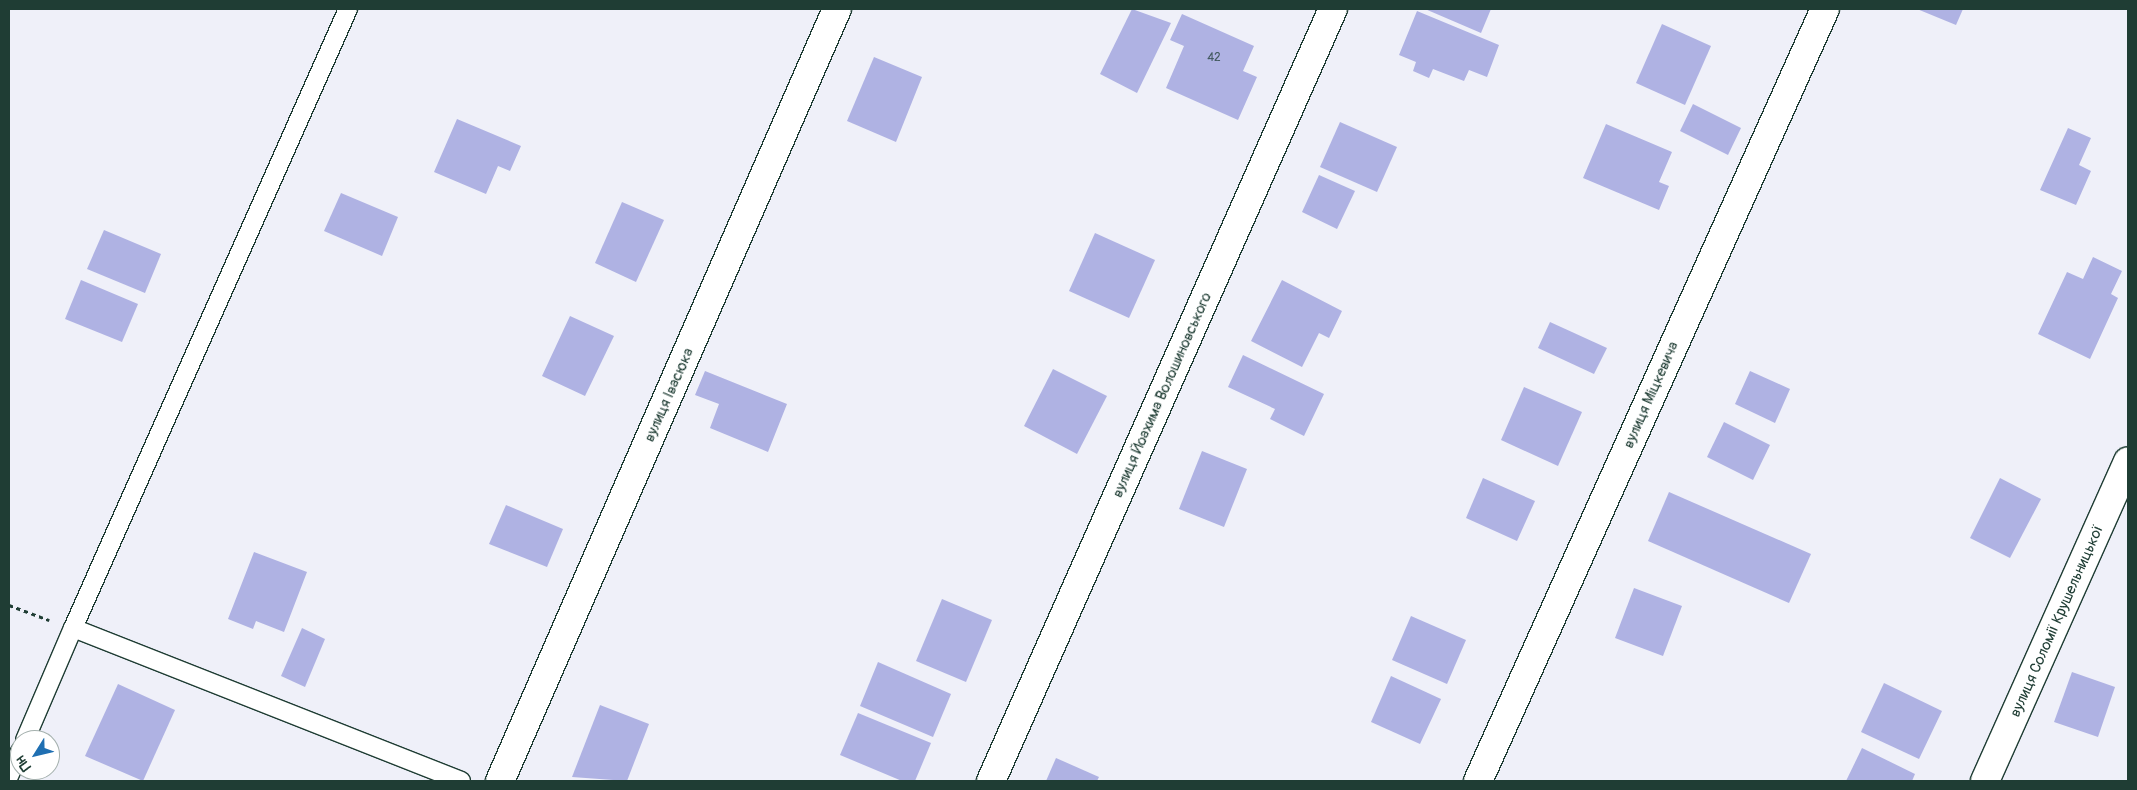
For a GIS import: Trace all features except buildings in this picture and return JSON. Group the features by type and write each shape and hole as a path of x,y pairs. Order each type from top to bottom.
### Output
{"street":[{"name":"вулиця Івасюка","path":"500,781 837,9"},
{"name":"вулиця Йоахима Волошиновського","path":"991,781 1334,9"},
{"name":"вулиця Міцкевича","path":"1478,781 1825,9"},
{"name":"вулиця Соломії Крушельницької","path":"1985,781 2128,462"}],"lane":[{"path":"29,730 348,9"},
{"path":"73,628 461,781"}],"path":[{"path":"9,605 73,628"}]}
